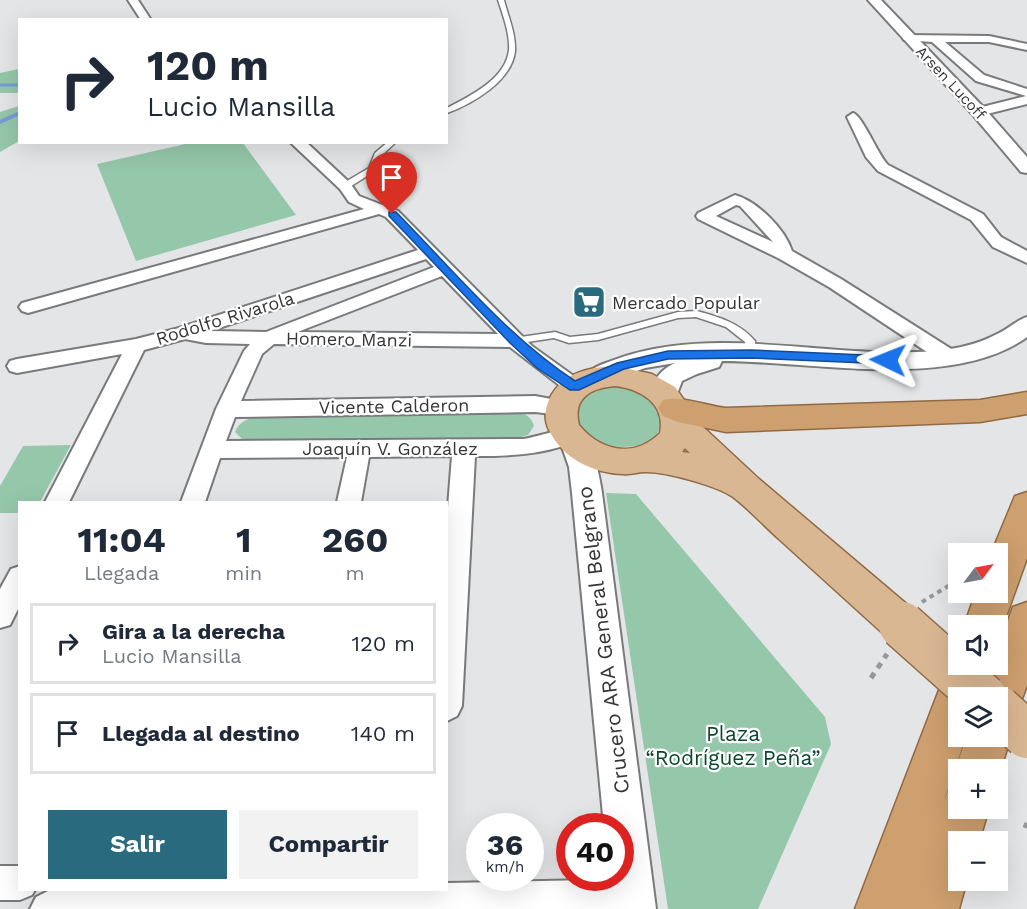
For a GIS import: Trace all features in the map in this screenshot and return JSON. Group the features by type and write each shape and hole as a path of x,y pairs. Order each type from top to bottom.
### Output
{"highway":[{"path":"672,406 689,414 726,420 980,411 1027,403"},
{"path":"1008,559 1027,506"},
{"path":"1005,687 1027,620"},
{"path":"881,909 966,675"},
{"path":"933,909 962,819"}],"main road":[{"path":"672,406 677,429 672,441 661,452 645,459 626,462 608,460 590,454 575,410 615,376 633,378 650,385 672,406 692,434 747,489 972,687"},
{"path":"645,459 690,466 747,489"},
{"path":"1008,718 1027,735"}],"street":[{"path":"133,0 145,18"},
{"name":"Arsen Lucoff","path":"874,0 979,112 1027,168"},
{"path":"908,38 989,39 1027,47"},
{"path":"934,38 980,78 1027,93"},
{"path":"979,112 1027,100"},
{"path":"853,117 873,157 883,168 977,217 985,223 996,240 1027,258"},
{"path":"299,144 345,186 354,199 392,214 514,341 541,365 575,410 621,366 668,355 746,354 888,360 949,357 971,354 995,345 1019,333 1027,325"},
{"path":"28,307 380,208"},
{"name":"Rodolfo Rivarola","path":"17,366 136,345 184,333 429,252"},
{"path":"784,254 835,283 949,357"},
{"name":"Rodolfo Rivarola","path":"269,339 316,317 446,268"},
{"name":"Homero Manzi","path":"184,333 206,337 269,339 514,341"},
{"path":"193,501 227,408 254,351 269,339"},
{"path":"58,501 136,345"},
{"path":"672,406 663,391 669,381 681,370 746,354"},
{"name":"Vicente Calderon","path":"227,408 535,404 575,410"},
{"name":"Joaquín V. González","path":"212,450 534,446 545,444 575,410"},
{"name":"Crucero ARA General Belgrano","path":"575,410 587,492 633,902"},
{"path":"448,691 464,447"},
{"path":"349,501 360,448"},
{"path":"0,616 18,581"},
{"path":"0,883 18,883"},
{"path":"54,891 48,909 265,897 434,895 633,902"}],"lane":[{"path":"448,110 489,84 505,69 511,57 512,48 501,0"},
{"path":"345,186 372,170 378,155 391,144"},
{"path":"514,341 555,334 569,340 598,337 678,315 697,314 730,325 741,333 750,341 746,354"}],"path":[{"path":"871,678 903,625 948,587"}],"green space":[{"path":"18,69 18,93 0,93 0,73"},
{"path":"18,106 18,142 0,152 0,112"},
{"path":"186,144 244,144 296,215 136,261 97,164"},
{"path":"619,386 641,392 656,408 660,422 658,433 650,441 624,447 610,446 587,434 580,424 577,415 578,407 583,400 599,390"},
{"path":"515,412 525,414 531,420 534,426 528,435 517,438 249,441 243,440 235,432 248,419 259,416"},
{"path":"71,445 41,501 18,501 18,513 0,513 0,486 23,446"},
{"name":"Plaza “Rodríguez Peña”","path":"606,493 636,494 825,717 831,744 758,909 668,909"}],"waterway":[{"path":"0,85 18,85"},
{"path":"0,122 18,114"}],"place":[{"name":"Mercado Popular","path":"589,302"}],"route":[{"path":"392,214 514,341 541,365 575,387 621,366 668,355 751,354 888,360"}]}
